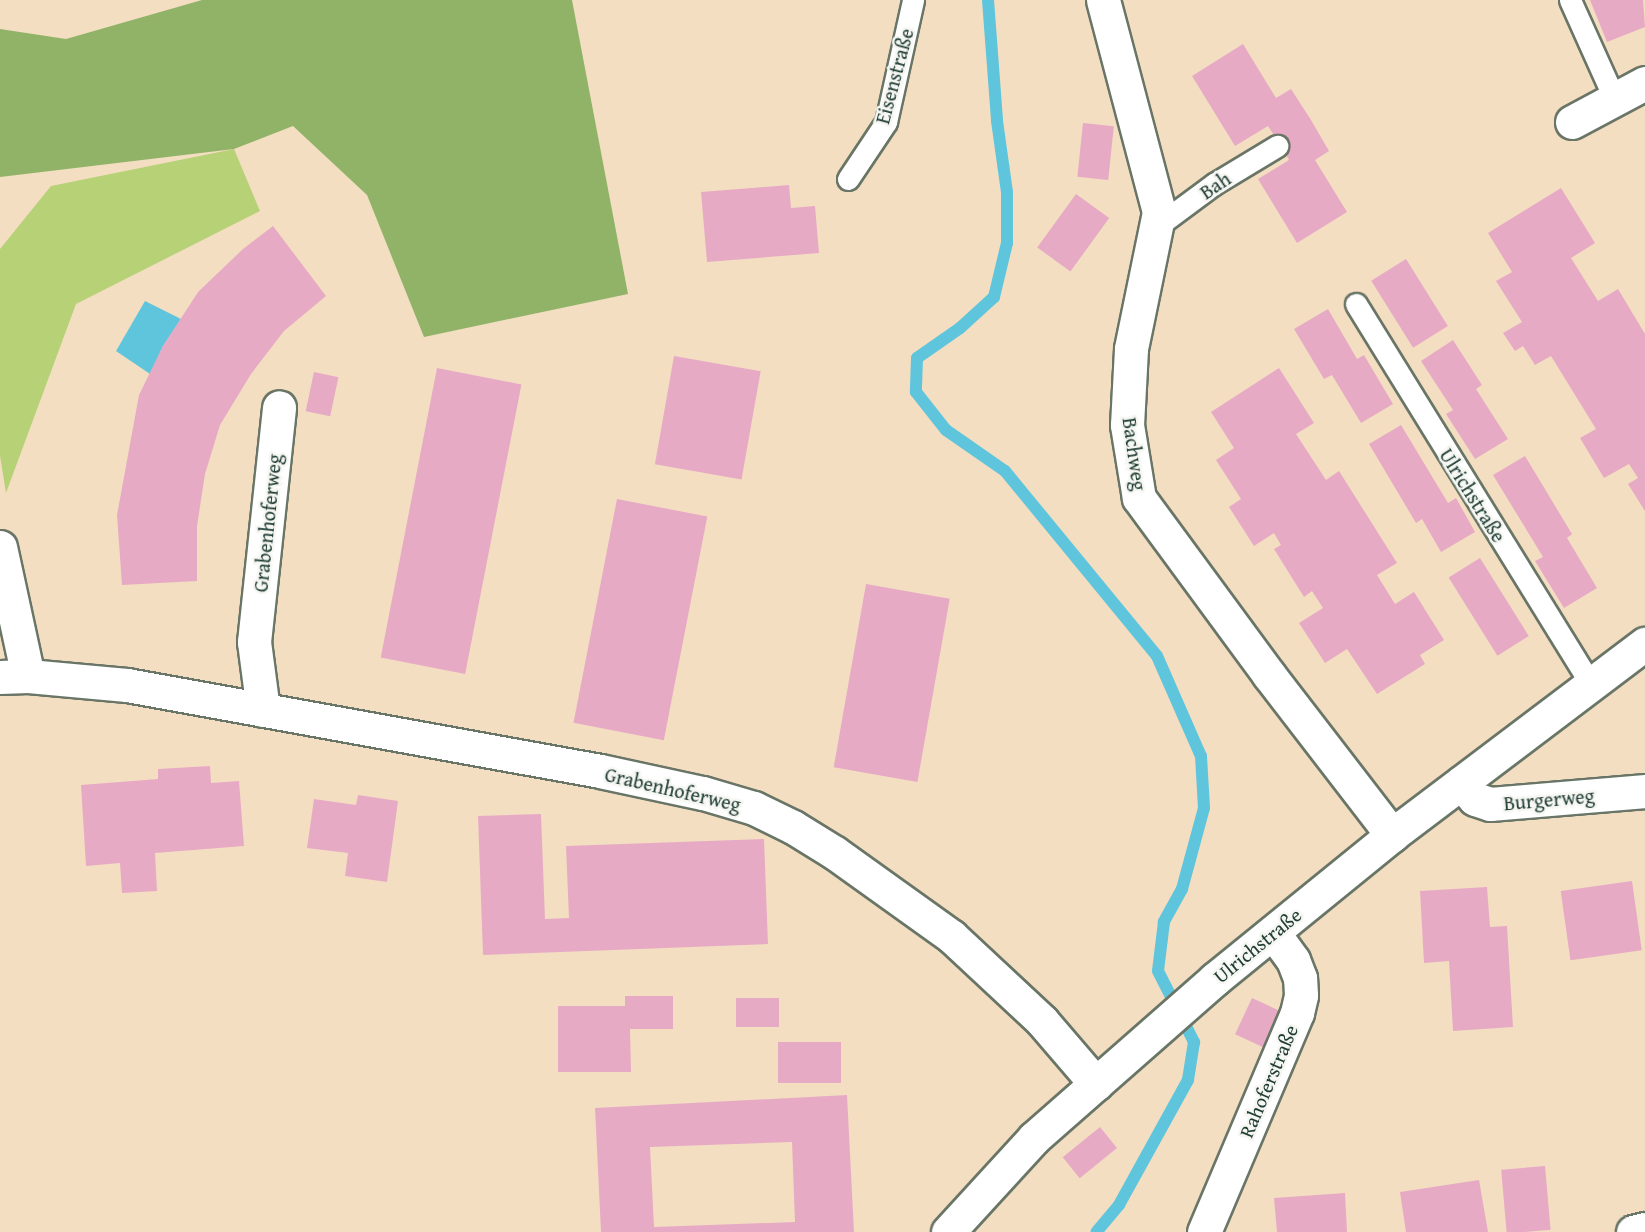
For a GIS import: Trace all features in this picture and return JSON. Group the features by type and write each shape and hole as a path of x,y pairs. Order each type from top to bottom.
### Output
{"street":[{"name":"Bachweg","path":"1103,0 1159,212 1131,349 1127,425 1139,498 1269,675 1392,835"},
{"path":"1572,122 1645,83"},
{"name":"Grabenhoferweg","path":"263,711 254,642 279,407"},
{"name":"Grabenhoferweg","path":"0,547 14,677 127,685 600,771 703,793 754,808 793,827 835,853 951,936 1042,1021 1096,1084"},
{"name":"Ulrichstraße","path":"948,1232 1034,1138 1215,979 1392,835 1645,644"},
{"name":"Burgerweg","path":"1461,783 1475,799 1490,804 1645,791"},
{"name":"Rahoferstraße","path":"1204,1232 1297,1013 1301,995 1300,978 1293,960 1273,932"},
{"path":"1633,1232 1645,1229"}],"lane":[{"name":"Eisenstraße","path":"848,179 886,122 913,0"},
{"path":"1570,0 1614,98"},
{"name":"Bah","path":"1156,227 1214,184 1277,146"},
{"name":"Ulrichstraße","path":"1356,304 1591,685"}],"green space":[{"path":"202,0 572,0 628,294 424,337 367,195 293,126 234,149 0,177 0,29 66,39"},
{"path":"234,149 260,211 76,304 6,493 0,456 0,249 51,186"}],"water":[{"path":"145,301 181,319 163,346 150,374 116,351"}],"building":[{"path":"1590,0 1643,0 1645,27 1607,42"},
{"path":"1243,44 1276,98 1291,89 1311,120 1329,151 1315,160 1347,212 1297,243 1258,179 1289,160 1277,140 1268,126 1235,146 1192,76"},
{"path":"1083,123 1114,126 1108,180 1077,177"},
{"path":"789,185 791,208 815,206 819,253 707,262 701,192"},
{"path":"1561,188 1595,243 1571,258 1598,301 1618,289 1645,334 1645,511 1628,484 1638,478 1629,464 1604,478 1580,438 1596,429 1551,356 1535,365 1523,346 1515,351 1503,333 1522,322 1496,281 1512,272 1488,233"},
{"path":"1076,194 1109,218 1070,271 1037,247"},
{"path":"273,226 326,296 284,331 251,374 220,425 205,474 197,526 197,581 122,585 117,515 139,395 163,346 198,292 243,249"},
{"path":"1406,259 1448,326 1413,348 1371,281"},
{"path":"1328,309 1357,359 1364,355 1393,404 1361,423 1332,375 1324,379 1294,329"},
{"path":"1453,340 1482,385 1476,389 1508,439 1475,459 1446,414 1453,410 1421,361"},
{"path":"674,356 761,371 742,480 655,464"},
{"path":"437,368 521,384 465,674 381,658"},
{"path":"1279,368 1314,423 1296,434 1326,480 1339,471 1397,563 1377,575 1395,604 1414,592 1444,640 1420,655 1425,664 1377,694 1347,649 1325,663 1299,623 1323,608 1312,591 1304,597 1274,549 1281,545 1274,533 1254,546 1229,507 1241,499 1216,460 1234,448 1211,412"},
{"path":"314,372 338,377 330,416 306,411"},
{"path":"1401,425 1448,503 1456,498 1475,532 1441,552 1422,519 1416,523 1369,444"},
{"path":"1525,456 1572,534 1567,538 1597,588 1564,608 1535,561 1543,557 1493,475"},
{"path":"617,499 707,517 664,740 573,723"},
{"path":"1480,558 1529,636 1497,656 1449,578"},
{"path":"866,584 950,599 917,782 834,767"},
{"path":"210,766 211,783 239,781 244,846 155,853 157,891 122,893 120,863 86,866 81,785 158,779 158,769"},
{"path":"358,795 398,801 387,882 345,876 348,853 307,848 314,799 356,805"},
{"path":"541,814 545,919 569,918 566,846 764,839 768,944 483,955 478,816"},
{"path":"1632,881 1642,950 1570,960 1561,891"},
{"path":"1487,887 1490,927 1507,926 1513,1027 1453,1031 1449,961 1424,963 1420,891"},
{"path":"625,996 673,996 673,1029 630,1029 631,1072 558,1072 558,1006 625,1006"},
{"path":"736,998 779,998 779,1027 736,1027"},
{"path":"1252,998 1280,1011 1263,1047 1235,1034"},
{"path":"778,1042 841,1042 841,1083 778,1083"},
{"path":"847,1095 854,1232 601,1232 595,1108","holes":["792,1142 795,1222 654,1227 650,1147"]},
{"path":"1100,1127 1117,1148 1080,1178 1063,1157"},
{"path":"1545,1166 1551,1230 1507,1232 1501,1170"},
{"path":"1479,1180 1488,1232 1406,1232 1400,1192"},
{"path":"1345,1193 1347,1232 1277,1232 1274,1198"}],"waterway":[{"path":"988,0 997,121 1007,192 1007,243 994,297 960,328 917,358 916,392 946,430 1005,471 1157,656 1201,756 1204,808 1182,889 1164,922 1158,971 1194,1042 1188,1080 1119,1205 1096,1232"}]}
